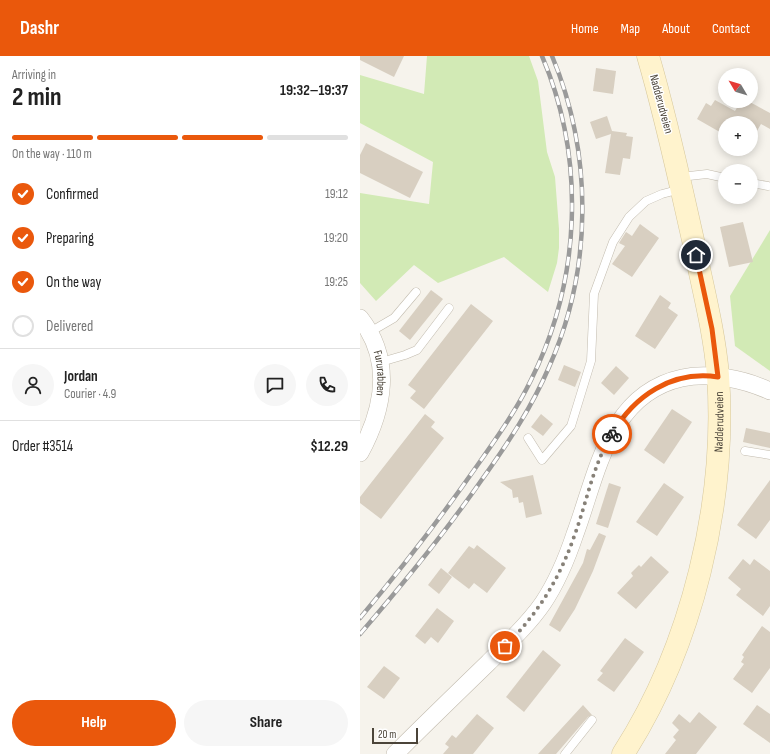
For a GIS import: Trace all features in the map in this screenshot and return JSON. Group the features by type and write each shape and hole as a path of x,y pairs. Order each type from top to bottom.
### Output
{"main road":[{"name":"Nadderudveien","path":"623,754 652,704 681,635 698,578 708,530 715,479 718,377 709,315 660,98 648,56"}],"street":[{"name":"Fururabben","path":"360,318 370,332 381,362 383,383 370,434 360,453"},
{"path":"395,754 515,636 543,603 564,564 606,443 625,414 648,392 663,384 700,375 718,377 755,385 770,391"}],"lane":[{"path":"528,438 542,460 571,426 591,361 594,294 613,242 629,217 646,201 662,194 680,183 707,174 718,176"},
{"path":"758,184 768,186"},
{"path":"370,332 394,318 416,292"},
{"path":"381,362 417,350 449,308"},
{"path":"745,451 770,455"},
{"path":"565,754 592,720"}],"green space":[{"path":"427,56 529,56 538,81 547,152 555,177 559,248 557,263 548,292 504,257 438,283 414,265 376,301 360,283 360,193 429,204 433,162 360,123 360,75 424,94"},
{"path":"770,230 770,371 735,346 730,296"}],"building":[{"path":"360,56 404,56 394,77 360,60"},
{"path":"596,68 616,71 613,94 593,91"},
{"path":"715,100 718,102 718,108 730,108 735,111 737,108 758,108 758,106 770,113 770,129 761,124 758,129 758,116 718,116 718,131 697,119 706,103 711,106"},
{"path":"607,116 612,131 627,133 626,136 633,137 630,159 623,158 620,175 605,173 611,134 596,139 590,122"},
{"path":"366,143 423,172 410,198 360,173 360,155"},
{"path":"743,222 753,262 729,267 720,227"},
{"path":"640,224 659,238 632,277 612,264 625,246 619,243 626,232 632,236"},
{"path":"431,290 443,299 410,340 399,331"},
{"path":"660,295 671,303 668,308 678,315 655,349 635,336"},
{"path":"471,304 493,321 424,409 410,398 416,391 408,385"},
{"path":"564,365 581,372 575,387 558,380"},
{"path":"616,366 629,378 614,395 601,383"},
{"path":"672,409 692,422 664,464 644,450"},
{"path":"425,414 435,422 431,427 444,438 381,519 360,503 360,497"},
{"path":"541,414 553,424 543,436 531,427"},
{"path":"746,428 770,433 770,448 743,442"},
{"path":"533,475 542,514 526,518 523,502 519,503 518,497 513,498 512,490 500,482"},
{"path":"770,480 770,520 756,539 737,525"},
{"path":"609,483 621,487 608,528 596,524"},
{"path":"664,483 684,497 657,536 636,522"},
{"path":"599,533 606,536 593,571 575,609 560,632 549,625 583,563 587,549 590,550"},
{"path":"477,545 506,568 487,593 474,583 469,589 448,573 469,546 474,549"},
{"path":"651,556 669,572 636,609 617,593 633,576 631,573 639,565 641,567"},
{"path":"743,559 750,565 754,559 770,571 770,606 763,616 736,595 741,589 728,578"},
{"path":"441,568 452,577 439,594 428,585"},
{"path":"437,608 454,621 438,643 431,637 425,644 415,636"},
{"path":"762,626 770,632 770,668 752,693 733,679 744,664 741,662 744,657 742,655"},
{"path":"625,638 644,652 614,692 597,680 603,673 600,671"},
{"path":"543,650 561,665 524,712 506,697"},
{"path":"384,666 400,678 384,699 367,687"},
{"path":"583,705 592,715 588,717 556,754 538,754"},
{"path":"757,705 770,714 770,743 743,724"},
{"path":"699,712 717,727 696,754 665,754 676,740 673,737 679,730 672,723 679,714 690,723"},
{"path":"477,714 494,728 473,754 443,754 449,747 445,744 452,735 456,738"}],"railway":[{"path":"360,618 436,522 500,433 526,391 548,342 560,302 568,261 572,219 571,177 566,136 556,95 542,56"},
{"path":"360,634 439,538 501,452 535,396 549,367 563,330 574,291 580,251 582,212 581,172 575,132 565,93 552,56"}],"way so far":[{"path":"505,646 530,620 543,603 554,584 576,534 598,462 606,443 612,434"}],"route":[{"path":"612,434 625,414 648,392 663,384 689,377 700,375 718,377 712,329 696,255"}]}
